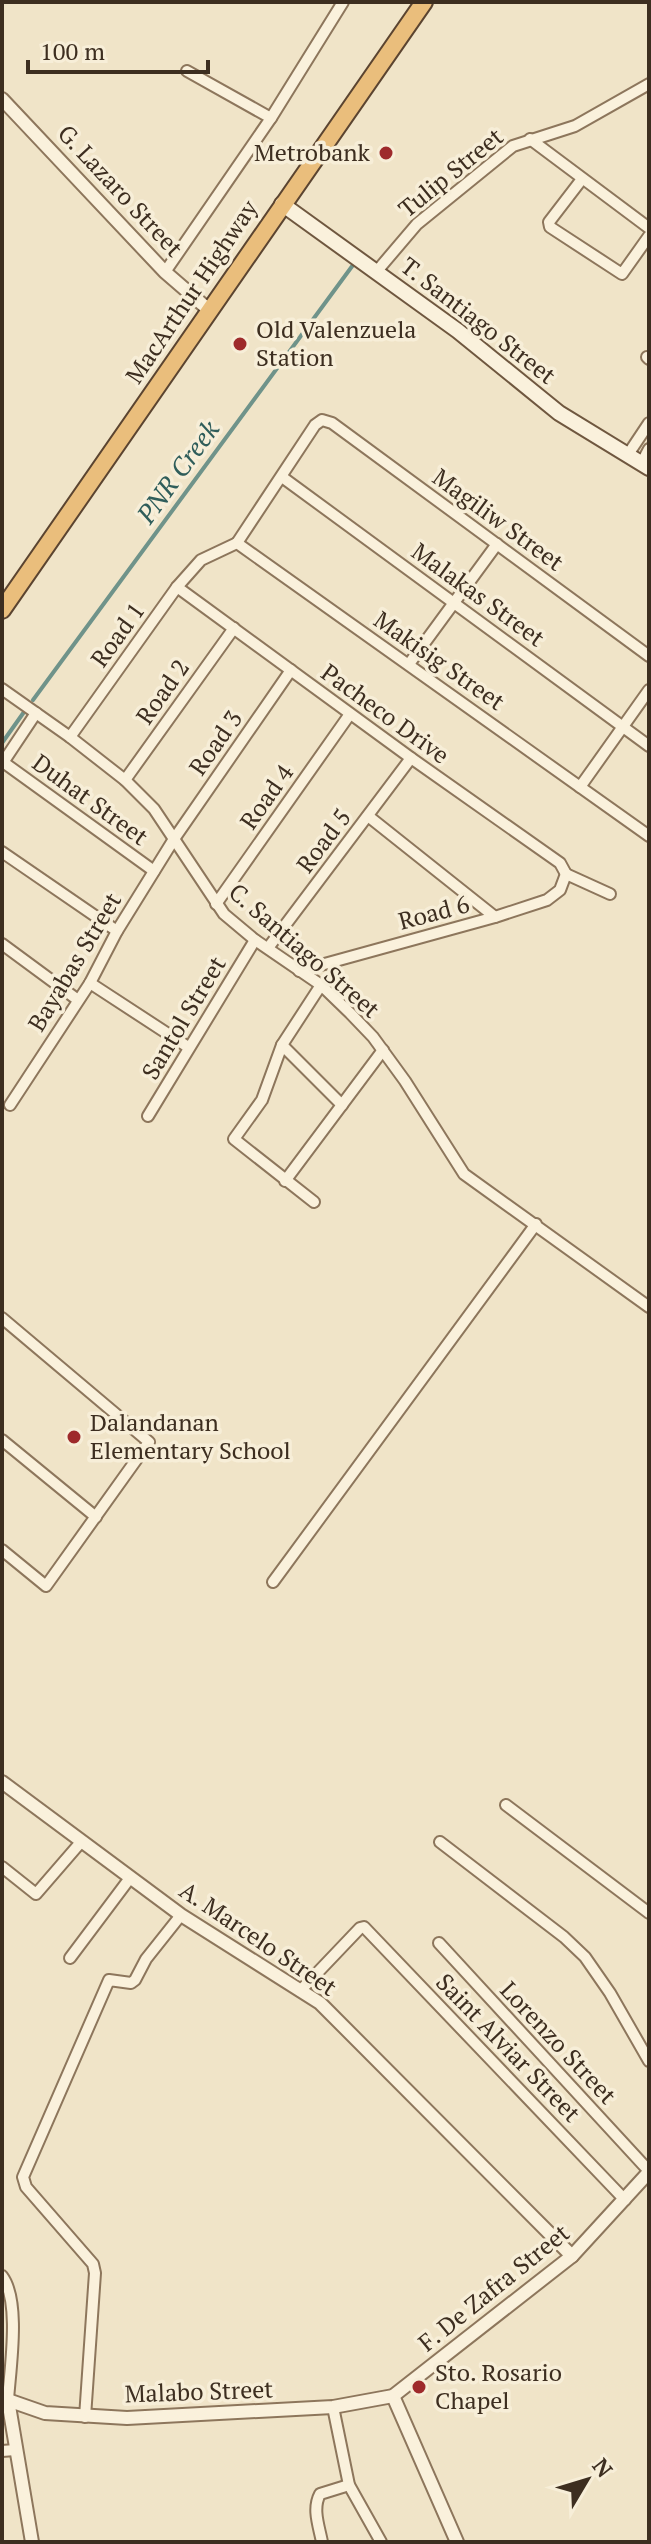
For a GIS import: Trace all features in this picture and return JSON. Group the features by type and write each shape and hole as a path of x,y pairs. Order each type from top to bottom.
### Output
{"highway":[{"name":"MacArthur Highway","path":"2,610 424,2"}],"main road":[{"name":"T. Santiago Street","path":"282,204 458,331 559,413 645,466"}],"street":[{"path":"165,272 271,118 337,5"},
{"path":"187,71 271,118"},
{"name":"Tulip Street","path":"377,271 404,236 513,146 575,126 649,84"},
{"name":"G. Lazaro Street","path":"2,99 165,272 209,310"},
{"path":"530,139 649,228"},
{"path":"582,179 549,222 550,227 622,274 649,236"},
{"name":"Magiliw Street","path":"282,477 315,425 322,420 332,423 649,656"},
{"path":"627,456 649,423"},
{"path":"645,466 649,449"},
{"path":"237,543 282,477"},
{"name":"Malakas Street","path":"282,477 649,746"},
{"name":"Road 1","path":"70,737 177,587 201,560 237,543"},
{"name":"Makisig Street","path":"237,543 649,836"},
{"path":"409,664 497,544"},
{"name":"Pacheco Drive","path":"177,587 560,863 566,874 610,894"},
{"name":"Road 2","path":"125,780 234,628"},
{"name":"Road 3","path":"174,839 291,670"},
{"name":"C. Santiago Street","path":"2,689 125,780 154,809 216,904 255,940 321,985 350,1013 383,1050 464,1174 649,1307"},
{"path":"580,787 649,690"},
{"path":"2,763 36,713"},
{"name":"Road 4","path":"216,904 350,714"},
{"name":"Road 5","path":"268,948 411,758"},
{"name":"Duhat Street","path":"2,763 154,871"},
{"path":"368,816 495,917"},
{"name":"Bayabas Street","path":"10,1105 90,983 117,931 174,839"},
{"path":"2,852 117,931"},
{"name":"Road 6","path":"299,971 547,900 560,890 566,874"},
{"name":"Santol Street","path":"148,1116 255,940"},
{"path":"2,944 78,1000"},
{"path":"90,983 188,1047"},
{"path":"314,1202 234,1139 262,1100 282,1045 321,985"},
{"path":"282,1045 342,1105"},
{"path":"285,1181 383,1050"},
{"path":"273,1582 536,1224"},
{"path":"2,1318 147,1437 149,1442 46,1586 2,1550"},
{"path":"2,1440 96,1517"},
{"name":"A. Marcelo Street","path":"2,1782 181,1915 320,2003 572,2256"},
{"path":"506,1805 649,1913"},
{"path":"2,1867 36,1894 81,1842"},
{"path":"440,1842 564,1937 585,1957 610,1993 649,2061"},
{"path":"70,1958 130,1878"},
{"path":"85,2417 95,2273 87,2257 26,2187 23,2177 109,1980 131,1983 135,1980 146,1959 181,1915"},
{"name":"Saint Alviar Street","path":"300,1991 364,1927 625,2200"},
{"name":"Lorenzo Street","path":"439,1943 649,2172"},
{"name":"F. De Zafra Street","path":"393,2396 572,2256 649,2172"},
{"path":"2,2276 11,2293 12,2335 5,2399 8,2451 32,2542"},
{"path":"393,2396 457,2542"},
{"name":"Malabo Street","path":"5,2399 45,2413 85,2417 232,2414 333,2407 393,2396"},
{"path":"333,2407 349,2485 381,2542"},
{"path":"322,2542 317,2500 320,2494 349,2485"}],"waterway":[{"name":"PNR Creek","path":"33,700 353,265"},
{"name":"PNR Creek","path":"2,743 24,712"}],"place":[{"name":"Metrobank","path":"386,153"},
{"name":"Old Valenzuela Station","path":"240,344"},
{"name":"Dalandanan Elementary School","path":"74,1437"},
{"name":"Sto. Rosario Chapel","path":"419,2387"}]}
